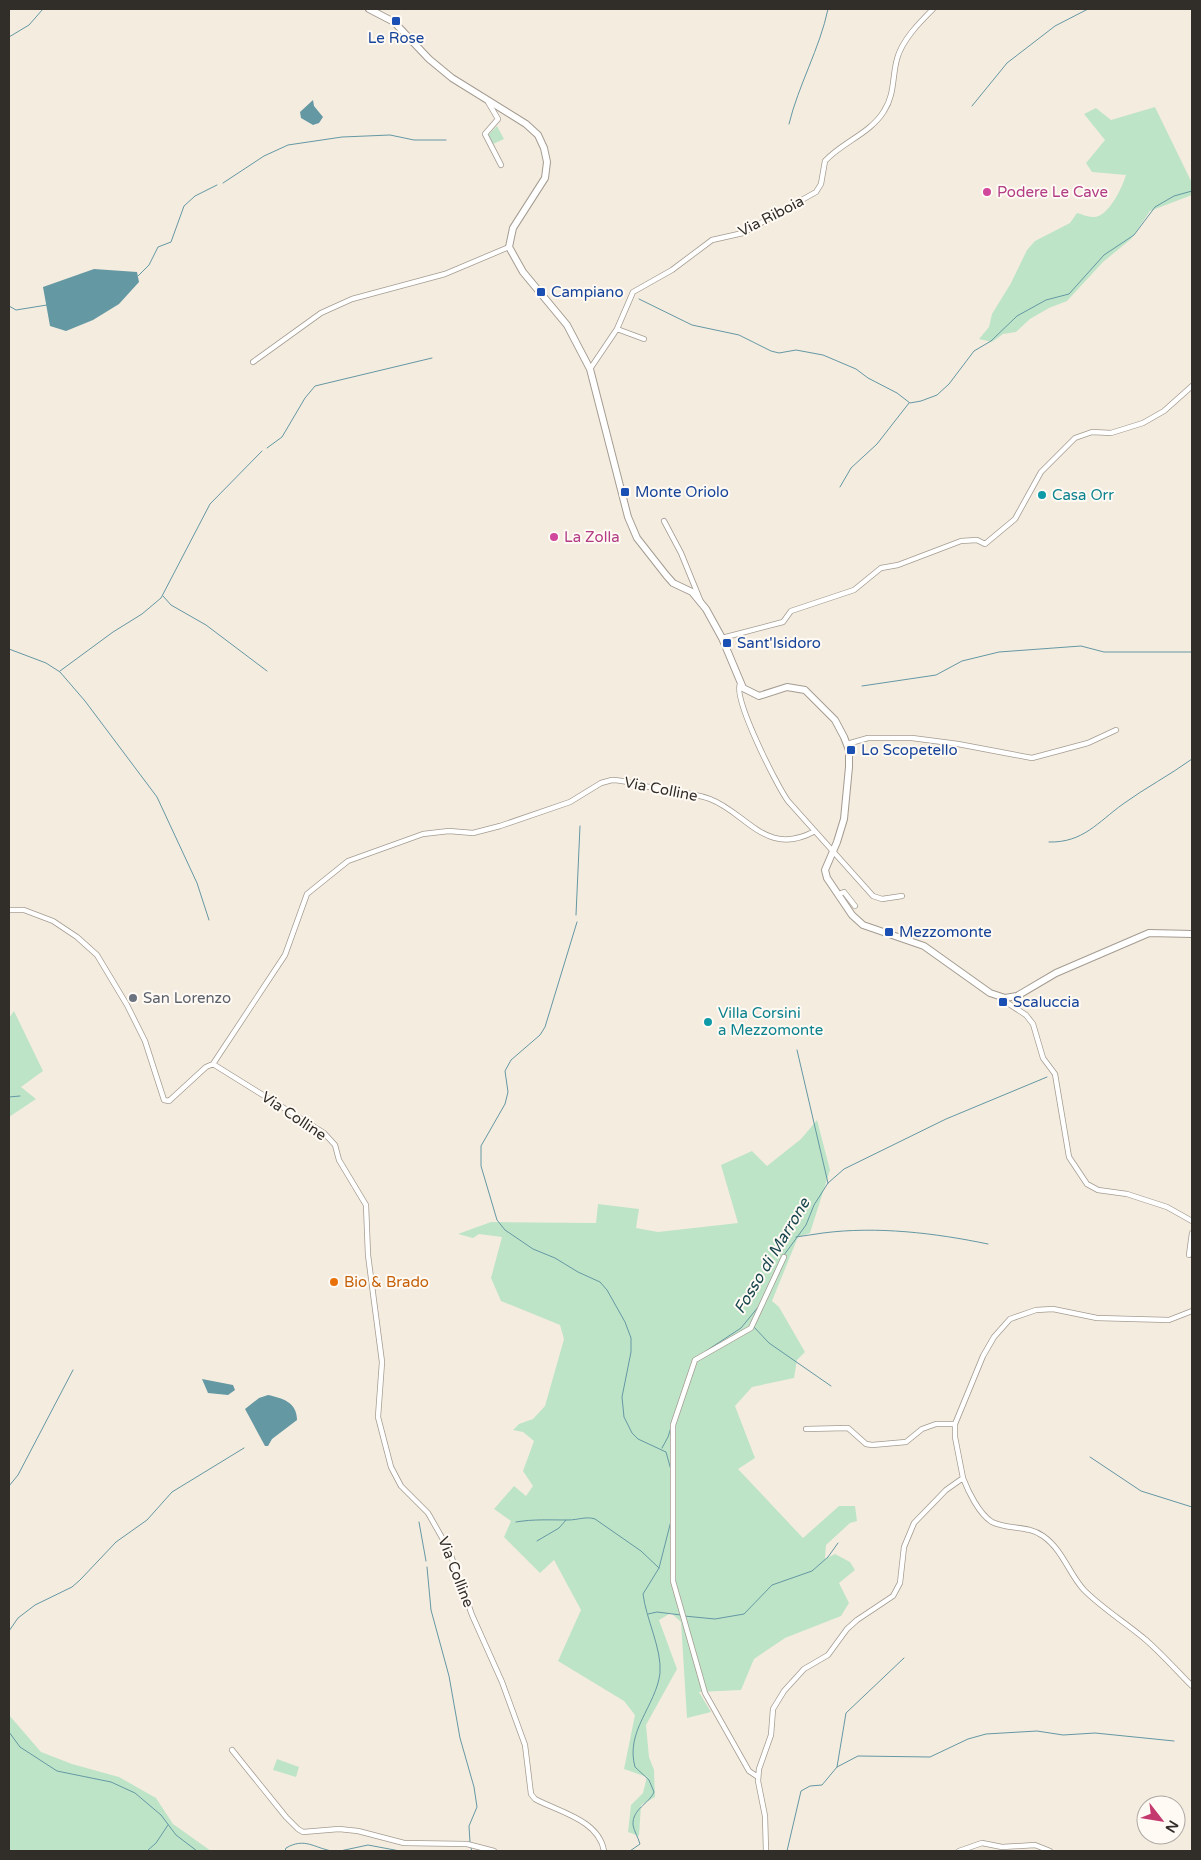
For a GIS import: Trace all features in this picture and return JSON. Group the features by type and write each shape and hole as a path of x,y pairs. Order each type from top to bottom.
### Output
{"main road":[{"path":"369,9 394,22 443,72 534,130 546,155 546,170 541,186 513,228 508,247 523,272 567,326 590,369 633,531 669,579 692,592 701,602 722,638 740,684 747,692 759,696 787,687 805,690 835,720 847,744 849,767 844,818 834,850 825,870 855,919 862,924 924,946 990,993 1004,998 1016,996 1056,973 1149,933 1192,934"}],"street":[{"name":"Via Riboia","path":"590,369 617,329 633,292 672,270 712,240 743,233 816,192 821,184 825,161 868,128 884,110 895,84 896,60 901,48 933,9"},
{"path":"485,99 498,118 485,134 501,165"},
{"path":"253,362 321,313 352,299 445,274 508,247"},
{"path":"617,329 644,339"},
{"path":"722,638 737,632 783,622 791,611 854,590 881,568 898,566 961,541 970,540 985,544 1015,520 1041,472 1075,438 1092,432 1118,431 1143,423 1164,411 1192,386"},
{"path":"664,521 681,553 701,602"},
{"path":"740,684 738,691 745,713 776,784 798,813 834,850 875,897 882,899 902,896"},
{"path":"847,744 868,738 912,738 942,741 1032,758 1088,743 1116,730"},
{"name":"Via Colline","path":"604,1851 599,1835 586,1824 540,1802 531,1794 525,1745 502,1682 472,1615 449,1550 428,1513 401,1486 391,1467 378,1417 382,1362 368,1255 366,1204 339,1160 335,1145 324,1134 213,1064 285,955 307,894 348,861 362,854 383,850 423,834 450,831 473,833 500,826 570,802 601,783 612,780 690,792 712,800 737,815 752,829 771,836 788,839 807,835 815,831"},
{"path":"838,894 846,893 855,906"},
{"path":"9,910 24,910 53,921 77,936 96,955 127,1005 145,1041 164,1100 169,1101 206,1067 213,1064"},
{"path":"1004,998 1007,1003 1026,1015 1033,1024 1043,1058 1055,1074 1069,1157 1087,1184 1098,1190 1127,1194 1167,1207 1192,1221"},
{"path":"1189,1256 1192,1233"},
{"path":"758,1777 749,1771 705,1693 673,1581 673,1425 695,1360 751,1328 784,1256"},
{"path":"1192,1311 1169,1320 1097,1318 1053,1309 1036,1310 1010,1319 994,1337 983,1356 955,1424 955,1438 963,1478 968,1490 988,1519 1043,1535 1065,1559 1082,1587 1097,1603 1148,1642 1192,1686"},
{"path":"806,1429 848,1428 866,1444 872,1445 906,1442 922,1429 936,1424 955,1424"},
{"path":"766,1851 765,1816 758,1786 759,1769 771,1735 773,1709 784,1691 804,1669 828,1656 847,1630 857,1620 892,1596 900,1583 904,1547 914,1523 946,1490 963,1478"},
{"path":"232,1750 286,1817 303,1832 358,1831 404,1843 467,1844 494,1851"},
{"path":"959,1851 982,1843 1002,1847 1035,1845 1050,1851"}],"green space":[{"path":"1155,107 1192,183 1192,195 1150,211 1131,239 1103,262 1067,301 1049,308 1030,319 1016,332 1003,334 992,342 979,339 989,327 992,314 1011,283 1027,250 1035,241 1070,223 1077,213 1093,217 1104,213 1114,201 1121,187 1126,175 1092,172 1086,163 1105,140 1084,114 1096,108 1111,120"},
{"path":"497,126 504,139 493,144 488,135"},
{"path":"14,1011 43,1071 21,1087 36,1099 9,1117 9,1018"},
{"path":"817,1120 830,1170 810,1233 798,1237 772,1301 779,1307 805,1352 797,1360 794,1378 752,1387 735,1406 755,1458 738,1469 803,1538 839,1506 855,1506 857,1521 850,1523 826,1545 825,1559 835,1554 850,1562 855,1570 839,1583 849,1603 841,1616 785,1638 754,1659 741,1690 699,1692 711,1712 687,1718 681,1622 671,1613 659,1620 677,1669 646,1725 649,1757 654,1770 655,1797 641,1805 639,1836 628,1832 631,1805 643,1793 647,1777 624,1769 635,1715 624,1701 558,1661 581,1610 554,1560 540,1573 504,1537 511,1521 494,1509 514,1486 526,1496 533,1486 523,1471 534,1441 523,1432 513,1430 519,1424 533,1419 545,1406 564,1339 560,1325 501,1301 491,1278 502,1237 479,1234 473,1238 458,1234 491,1222 596,1223 598,1204 639,1209 636,1228 658,1232 738,1223 721,1165 752,1151 767,1166 801,1139"},
{"path":"9,1715 41,1752 72,1764 119,1777 156,1798 173,1824 211,1851 9,1851"},
{"path":"277,1759 299,1767 296,1777 273,1770"}],"water":[{"path":"313,100 314,106 323,117 319,123 313,125 301,118 300,112"},
{"path":"94,269 137,272 139,282 119,304 93,320 66,331 50,326 43,287"},
{"path":"202,1379 233,1385 235,1390 228,1395 208,1393"},
{"path":"268,1395 283,1399 292,1405 297,1420 272,1439 268,1446 265,1446 245,1409 259,1398"}],"waterway":[{"path":"9,37 29,25 43,9"},
{"path":"789,124 820,38 828,9"},
{"path":"972,106 1007,63 1055,26 1088,9"},
{"path":"223,183 264,156 288,145 342,137 390,135 414,140 446,140"},
{"path":"138,276 149,265 158,247 171,242 184,206 195,196 217,185"},
{"path":"639,299 692,325 739,335 771,351 779,353 796,350 823,355 856,369 868,378 897,393 910,403 921,401 937,395 949,384 974,351 991,341 1017,316 1046,300 1069,294 1104,255 1134,235 1155,207 1174,196 1192,191"},
{"path":"9,306 16,310 47,305"},
{"path":"267,448 282,437 305,398 315,386 432,358"},
{"path":"840,487 851,468 877,444 909,403"},
{"path":"60,671 113,632 142,614 161,598 210,504 262,451"},
{"path":"163,596 171,605 206,625 267,671"},
{"path":"862,686 936,675 962,661 999,652 1081,646 1104,652 1192,652"},
{"path":"9,649 46,663 60,672 85,701 157,797 197,883 209,920"},
{"path":"1049,842 1071,839 1081,835 1131,798 1192,759"},
{"path":"576,915 580,826"},
{"path":"577,922 545,1027 540,1035 511,1060 505,1071 508,1092 505,1104 481,1146 481,1166 497,1220 505,1230 533,1249 555,1258 578,1272 600,1282 607,1290 625,1322 631,1338 631,1352 622,1397 624,1417 632,1433 638,1439 666,1452 671,1470"},
{"path":"797,1050 828,1183"},
{"name":"Fosso di Marrone","path":"784,1255 806,1225 814,1205 828,1183 844,1169 946,1119 1047,1077"},
{"path":"9,1097 20,1096"},
{"path":"796,1237 820,1233 864,1230 927,1234 988,1244"},
{"name":"Fosso di Marrone","path":"766,1291 776,1269"},
{"name":"Fosso di Marrone","path":"706,1351 741,1328 759,1306"},
{"path":"753,1326 769,1343 831,1386"},
{"path":"9,1486 18,1475 73,1370"},
{"name":"Fosso di Marrone","path":"662,1448 668,1437 681,1395"},
{"path":"9,1631 18,1618 35,1605 72,1587 116,1542 147,1520 172,1492 244,1448"},
{"path":"1090,1457 1141,1491 1192,1507"},
{"path":"516,1522 592,1518 641,1551 659,1568"},
{"path":"537,1541 559,1528 566,1520"},
{"name":"Fosso di Marrone","path":"630,1851 640,1844 634,1830 633,1819 654,1792 649,1780 635,1767 633,1754 637,1730 653,1697 660,1673 659,1654 643,1594 659,1568 671,1521"},
{"path":"419,1522 426,1561"},
{"path":"684,1616 715,1619 744,1614 772,1585 812,1571 828,1557 838,1543"},
{"path":"427,1567 431,1610 449,1676 460,1738 474,1787 477,1807 469,1826 470,1842"},
{"path":"648,1614 657,1612 681,1615"},
{"path":"837,1767 846,1713 904,1658"},
{"path":"787,1851 801,1791 810,1786 822,1785 837,1767 858,1756 930,1757 968,1739 986,1734 1037,1731 1063,1735 1095,1733 1174,1741"},
{"path":"9,1732 20,1747 57,1771 111,1782 135,1793 161,1815 176,1835 197,1851"},
{"path":"147,1851 156,1843 168,1825"},
{"path":"285,1851 286,1848 299,1843 332,1851"},
{"path":"340,1851 368,1845 400,1851"}],"place":[{"name":"Le Rose","path":"396,21"},
{"name":"Podere Le Cave","path":"987,192"},
{"name":"Campiano","path":"541,292"},
{"name":"Monte Oriolo","path":"625,492"},
{"name":"Casa Orr","path":"1042,495"},
{"name":"La Zolla","path":"554,537"},
{"name":"Sant'Isidoro","path":"727,643"},
{"name":"Lo Scopetello","path":"851,750"},
{"name":"Mezzomonte","path":"889,932"},
{"name":"San Lorenzo","path":"133,998"},
{"name":"Scaluccia","path":"1003,1002"},
{"name":"Villa Corsini a Mezzomonte","path":"708,1022"},
{"name":"Bio & Brado","path":"334,1282"}]}
